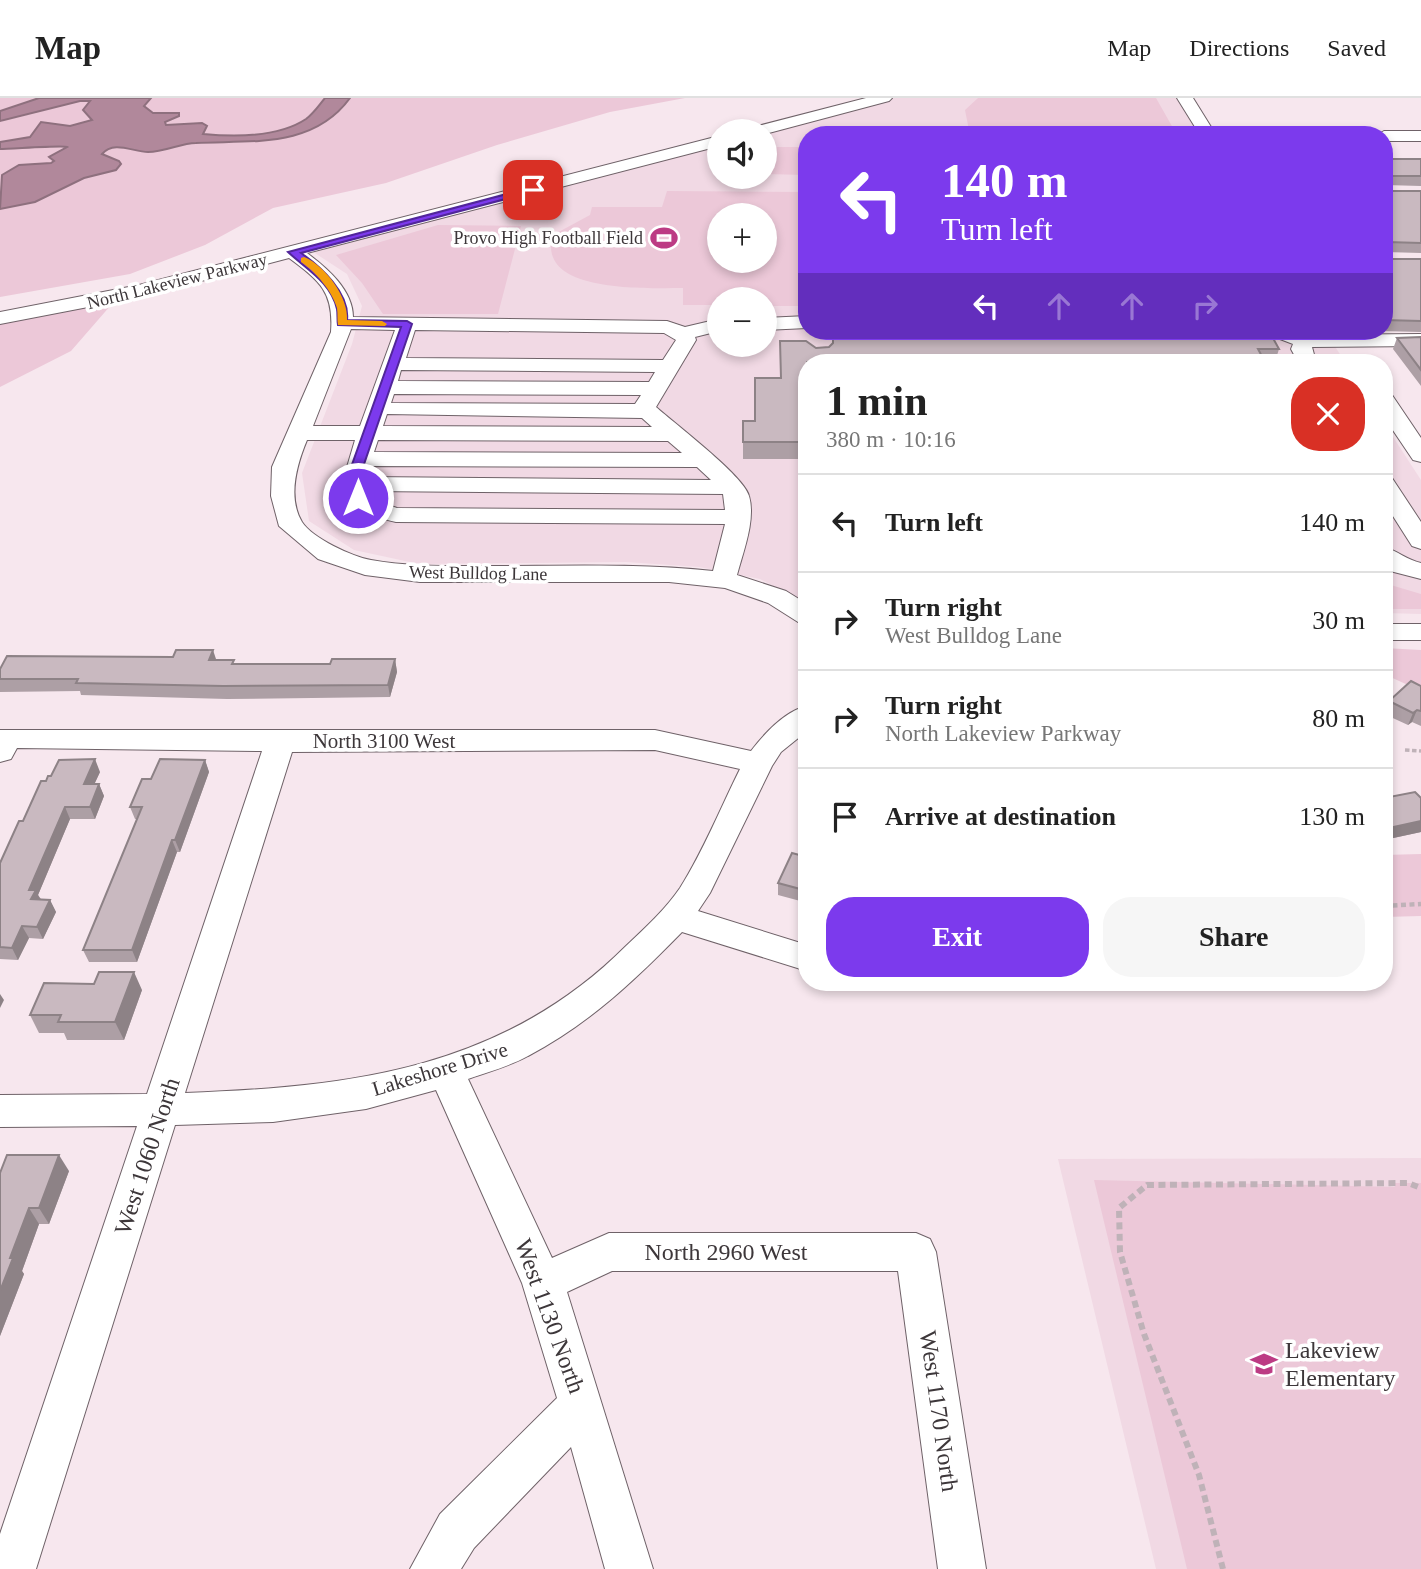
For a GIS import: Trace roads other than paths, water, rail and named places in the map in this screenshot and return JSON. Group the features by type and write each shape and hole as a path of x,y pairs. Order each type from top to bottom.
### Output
{"street":[{"path":"777,126 884,98"},
{"path":"1185,98 1202,126"},
{"path":"1393,136 1421,136"},
{"name":"North Lakeview Parkway","path":"0,318 113,298 707,144"},
{"path":"293,252 314,267 334,292 343,310 341,323 400,344 670,366"},
{"path":"777,323 798,322"},
{"name":"West Bulldog Lane","path":"341,323 341,331 284,467 283,496 291,526 327,554 365,566 420,574 669,574 723,581 798,604"},
{"path":"400,344 667,327 683,339"},
{"path":"646,411 644,408 683,339 707,330"},
{"path":"1393,338 1421,340"},
{"path":"1303,354 1301,349 1304,341 1310,340"},
{"path":"400,344 360,459 354,484 363,503 396,515 737,517"},
{"path":"381,398 656,389"},
{"path":"381,398 646,411 737,495 737,517 723,581"},
{"path":"1393,411 1417,442"},
{"path":"299,433 672,434"},
{"path":"360,459 702,460"},
{"path":"354,484 730,487"},
{"path":"1393,497 1421,541"},
{"path":"1393,562 1399,566 1421,571"},
{"path":"1393,632 1421,632"},
{"name":"Lakeshore Drive","path":"0,1111 162,1110 286,1104 366,1093 446,1072 514,1047 565,1016 616,978 676,917 694,893 758,763 771,745 798,722"},
{"name":"North 3100 West","path":"4,745 655,740 758,763"},
{"name":"West 1060 North","path":"12,1569 280,742"},
{"path":"676,917 798,955"},
{"name":"West 1130 North","path":"446,1072 543,1283 629,1569"},
{"name":"North 2960 West","path":"543,1283 609,1252 916,1252"},
{"name":"West 1170 North","path":"916,1252 962,1569"},
{"path":"434,1569 457,1531 581,1405"}],"place":[{"name":"Provo High Football Field","path":"664,238"},
{"name":"Lakeview Elementary","path":"1264,1364"}]}
